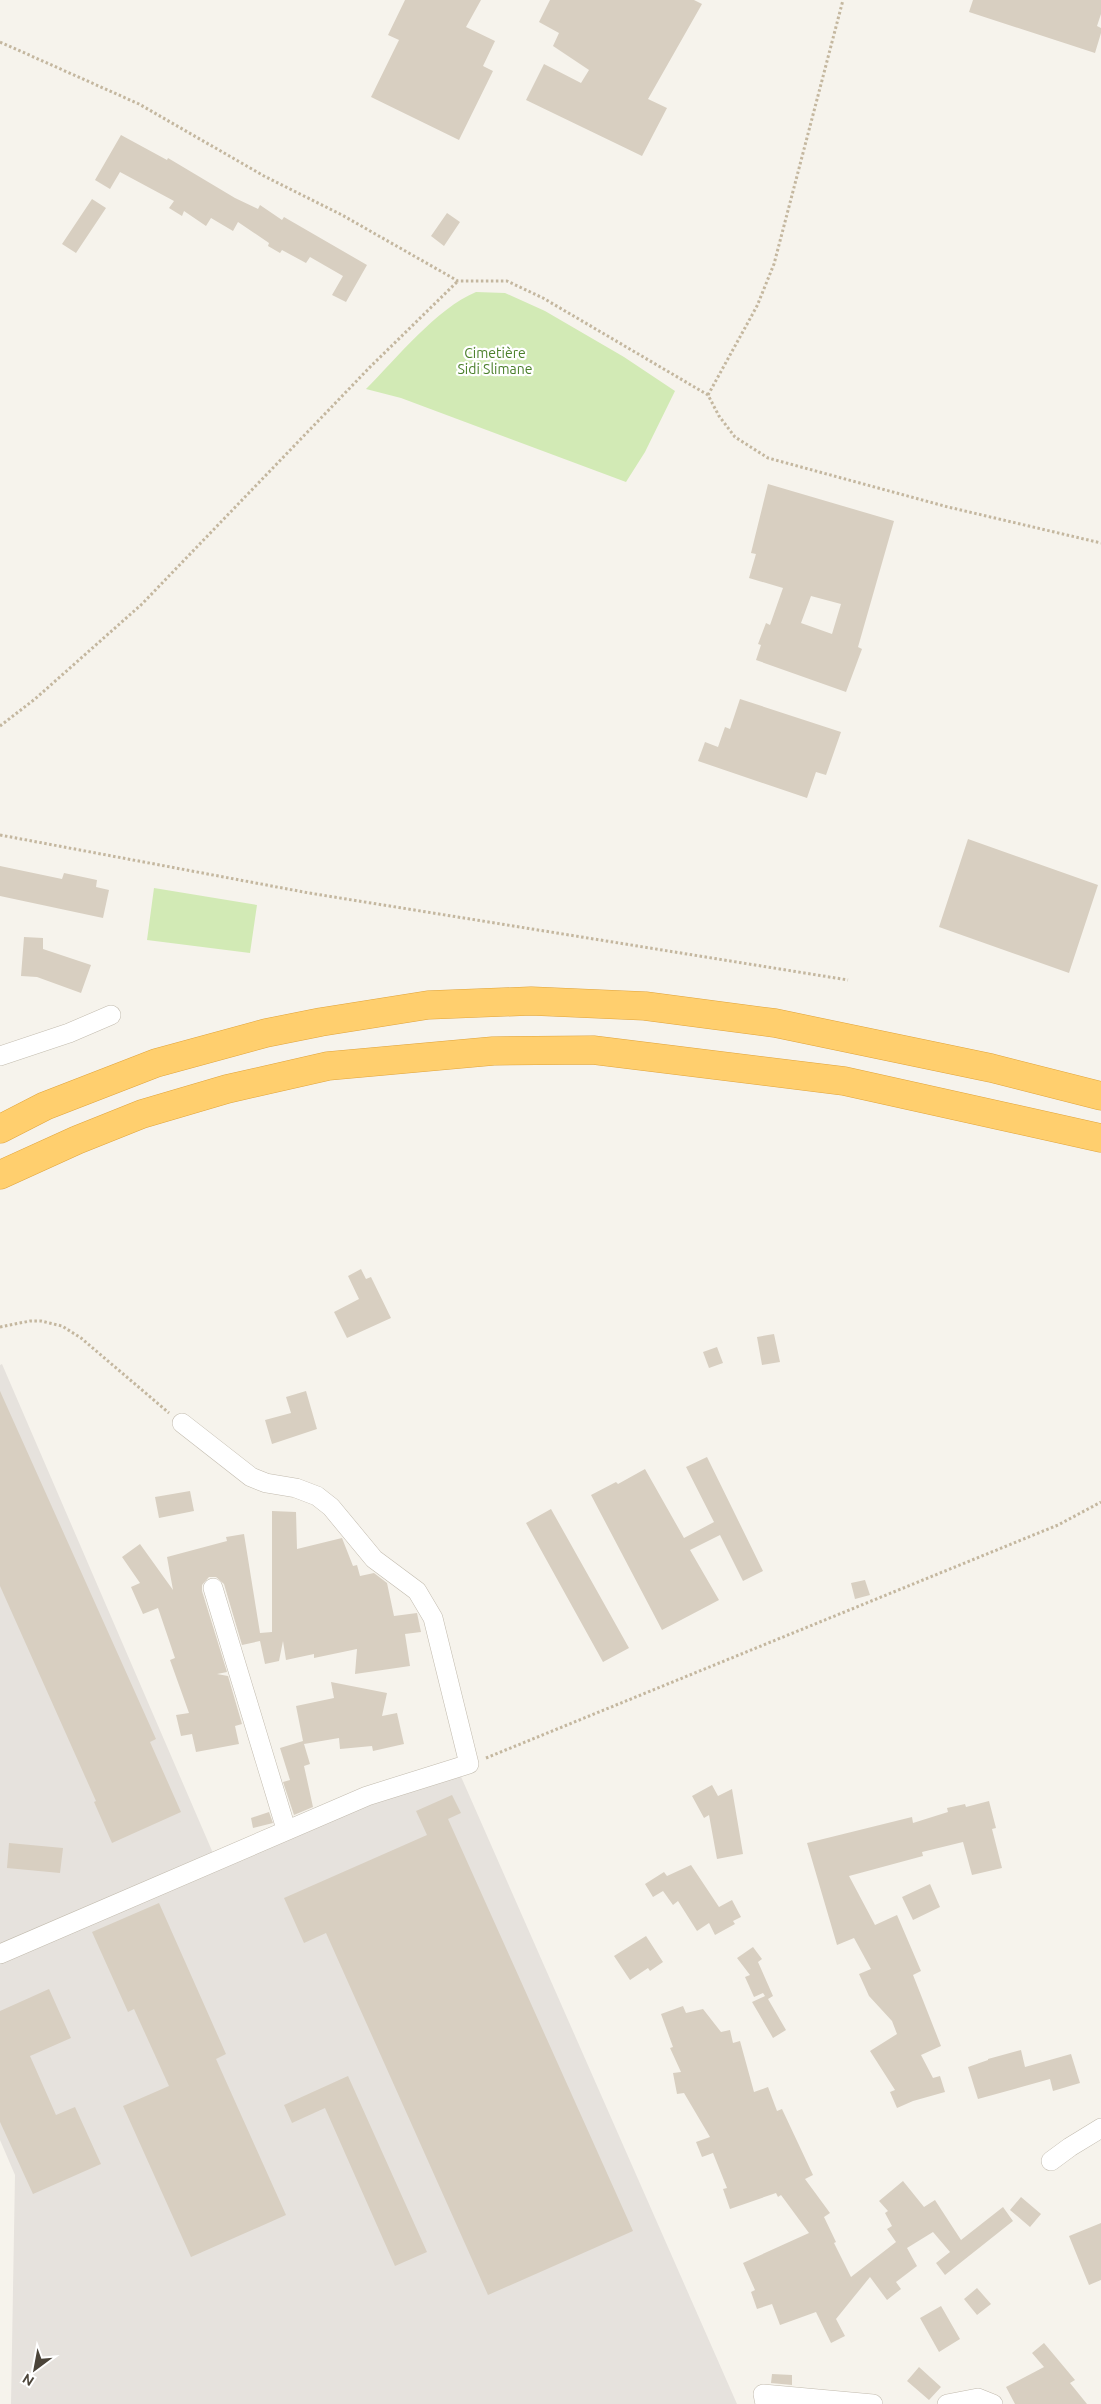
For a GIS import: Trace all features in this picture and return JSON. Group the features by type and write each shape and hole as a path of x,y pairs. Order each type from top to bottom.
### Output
{"highway":[{"path":"0,1129 44,1106 156,1063 266,1033 428,1005 531,1001 645,1006 775,1023 991,1068 1101,1096"},
{"path":"0,1176 77,1140 142,1114 227,1089 328,1066 493,1051 593,1050 844,1081 1101,1138"}],"street":[{"path":"0,1056 69,1033 111,1015"},
{"path":"0,1954 367,1796 469,1764 433,1618 417,1592 374,1559 331,1507 316,1496 296,1488 266,1483 251,1477 182,1423"},
{"path":"213,1588 286,1830"},
{"path":"1051,2161 1101,2128"},
{"path":"765,2404 763,2394 873,2404"},
{"path":"947,2404 978,2398 993,2404"}],"path":[{"path":"708,394 757,306 774,264 843,0"},
{"path":"0,42 139,104 264,176 342,215 458,281 507,281 543,298 708,394 719,416 735,437 768,458 948,506 1101,543"},
{"path":"0,726 35,699 142,604 372,366 458,281"},
{"path":"0,835 309,894 848,980"},
{"path":"0,1327 41,1321 62,1326 72,1331 182,1423"},
{"path":"469,1764 506,1752 1058,1525 1101,1502"}],"shaded area":[{"path":"2,1364 219,1867 455,1763 737,2404 11,2404 15,2175 0,2140 0,1365"}],"green space":[{"name":"Cimetière Sidi Slimane","path":"476,292 505,293 545,311 624,357 675,391 645,452 626,482 401,398 366,389 432,322 461,300"},
{"path":"154,888 257,905 250,953 147,940"}],"building":[{"path":"405,0 481,0 466,27 495,41 483,66 493,71 459,140 371,97 399,40 388,35"},
{"path":"550,0 694,0 702,4 648,99 667,108 642,156 526,100 544,64 581,83 589,70 553,46 559,33 539,22"},
{"path":"973,0 1101,0 1101,14 1097,26 1101,28 1101,33 1095,53 969,12"},
{"path":"121,135 167,160 168,158 235,198 258,209 260,205 282,220 284,217 367,265 346,302 332,295 343,276 310,257 306,263 282,250 280,253 268,246 269,243 238,222 233,231 211,218 206,226 184,211 182,216 169,208 174,201 120,172 110,189 95,180"},
{"path":"92,199 106,208 76,253 62,244"},
{"path":"447,213 460,222 444,246 431,236"},
{"path":"768,484 894,521 858,647 862,649 846,692 756,660 761,645 758,644 766,623 770,625 783,588 749,578 756,554 751,553","holes":["811,596 841,604 832,634 801,623"]},
{"path":"740,699 841,732 826,775 816,772 807,798 698,761 705,742 718,747 725,727 730,729"},
{"path":"968,839 1098,885 1069,973 939,927"},
{"path":"0,866 62,879 64,873 97,880 96,887 109,890 103,918 0,896"},
{"path":"24,937 43,938 43,949 91,965 81,993 37,977 21,976"},
{"path":"361,1269 366,1279 371,1277 391,1318 347,1338 334,1312 359,1299 348,1276"},
{"path":"774,1334 780,1362 762,1365 757,1337"},
{"path":"717,1347 723,1363 709,1368 703,1352"},
{"path":"0,1391 156,1739 150,1742 181,1812 112,1843 94,1802 96,1801 0,1586"},
{"path":"306,1391 317,1429 272,1444 265,1420 291,1413 286,1397"},
{"path":"707,1457 763,1571 743,1581 720,1535 690,1550 719,1600 662,1630 591,1495 616,1482 618,1484 645,1469 684,1538 714,1522 686,1467"},
{"path":"190,1491 194,1511 159,1518 155,1497"},
{"path":"551,1509 629,1648 603,1662 526,1523"},
{"path":"272,1511 296,1512 297,1549 342,1538 353,1566 357,1565 360,1576 374,1573 387,1583 394,1616 417,1613 421,1632 405,1634 410,1666 355,1674 357,1649 314,1658 314,1654 286,1660 283,1641 279,1661 265,1664 260,1641 242,1645 224,1584 216,1577 209,1577 202,1585 202,1591 227,1672 217,1674 228,1676 242,1724 235,1726 239,1744 196,1752 192,1734 181,1736 176,1715 189,1713 170,1660 175,1658 158,1608 143,1614 131,1587 140,1583 122,1557 140,1544 173,1590 167,1557 227,1541 226,1537 244,1534 260,1633 272,1632"},
{"path":"865,1580 870,1595 855,1599 851,1583"},
{"path":"331,1682 387,1693 382,1716 397,1713 404,1744 373,1751 372,1746 340,1749 339,1738 304,1744 310,1764 304,1766 313,1807 294,1815 283,1782 290,1780 280,1748 303,1741 296,1706 334,1698"},
{"path":"712,1785 718,1796 732,1789 743,1854 717,1859 709,1815 704,1818 692,1796"},
{"path":"452,1795 461,1813 448,1819 633,2231 488,2295 326,1933 304,1943 284,1898 427,1835 416,1811"},
{"path":"989,1801 996,1828 992,1829 1002,1868 972,1875 963,1842 922,1852 923,1856 849,1876 875,1925 897,1915 921,1971 913,1975 941,2046 921,2055 933,2078 940,2076 945,2092 913,2101 897,2108 890,2092 895,2090 870,2051 897,2034 892,2021 869,1996 859,1974 871,1969 854,1938 837,1945 807,1843 912,1817 913,1823 948,1812 947,1808 965,1804 966,1807"},
{"path":"269,1812 273,1823 253,1828 251,1818"},
{"path":"9,1843 63,1848 60,1873 7,1868"},
{"path":"691,1865 719,1907 732,1900 741,1917 733,1921 735,1924 715,1935 709,1923 697,1931 678,1901 673,1905 663,1891 653,1897 645,1884 664,1872 667,1876"},
{"path":"930,1884 940,1907 913,1920 902,1897"},
{"path":"159,1903 226,2054 216,2059 286,2215 191,2257 123,2106 169,2086 134,2009 128,2012 92,1932"},
{"path":"646,1936 663,1962 650,1971 648,1968 630,1980 614,1956"},
{"path":"753,1947 762,1959 758,1962 773,1996 768,1999 786,2030 773,2038 752,2002 765,1996 763,1993 754,1997 745,1977 750,1975 737,1958"},
{"path":"49,1989 71,2038 30,2056 56,2115 75,2107 101,2164 33,2194 0,2122 0,2011"},
{"path":"683,2006 686,2013 703,2009 721,2032 730,2030 733,2043 740,2041 754,2092 768,2087 777,2111 782,2109 813,2175 805,2179 830,2213 824,2217 836,2242 834,2243 851,2277 896,2242 887,2229 892,2226 885,2213 888,2211 879,2201 903,2181 924,2207 935,2200 961,2240 1003,2207 1013,2221 945,2275 936,2263 950,2252 933,2232 907,2248 917,2266 896,2282 901,2289 887,2300 870,2277 836,2319 845,2336 831,2343 816,2312 780,2325 772,2304 757,2309 751,2292 755,2290 743,2263 809,2233 781,2195 778,2197 776,2193 730,2209 723,2189 727,2188 713,2153 702,2157 696,2142 710,2137 684,2093 677,2094 673,2073 681,2072 670,2048 673,2047 661,2014"},
{"path":"1021,2050 1025,2067 1071,2054 1080,2083 1053,2091 1050,2079 978,2099 968,2067 988,2059"},
{"path":"348,2076 427,2252 395,2266 325,2108 292,2123 284,2105"},
{"path":"1021,2197 1041,2214 1030,2227 1010,2210"},
{"path":"1101,2223 1101,2280 1089,2285 1069,2236"},
{"path":"977,2288 991,2304 977,2315 964,2299"},
{"path":"941,2306 960,2339 939,2352 920,2318"},
{"path":"1044,2343 1075,2380 1070,2383 1087,2404 1015,2404 1006,2387 1044,2367 1032,2353"},
{"path":"919,2367 941,2387 929,2400 907,2381"},
{"path":"772,2374 792,2375 792,2385 771,2383"}]}
